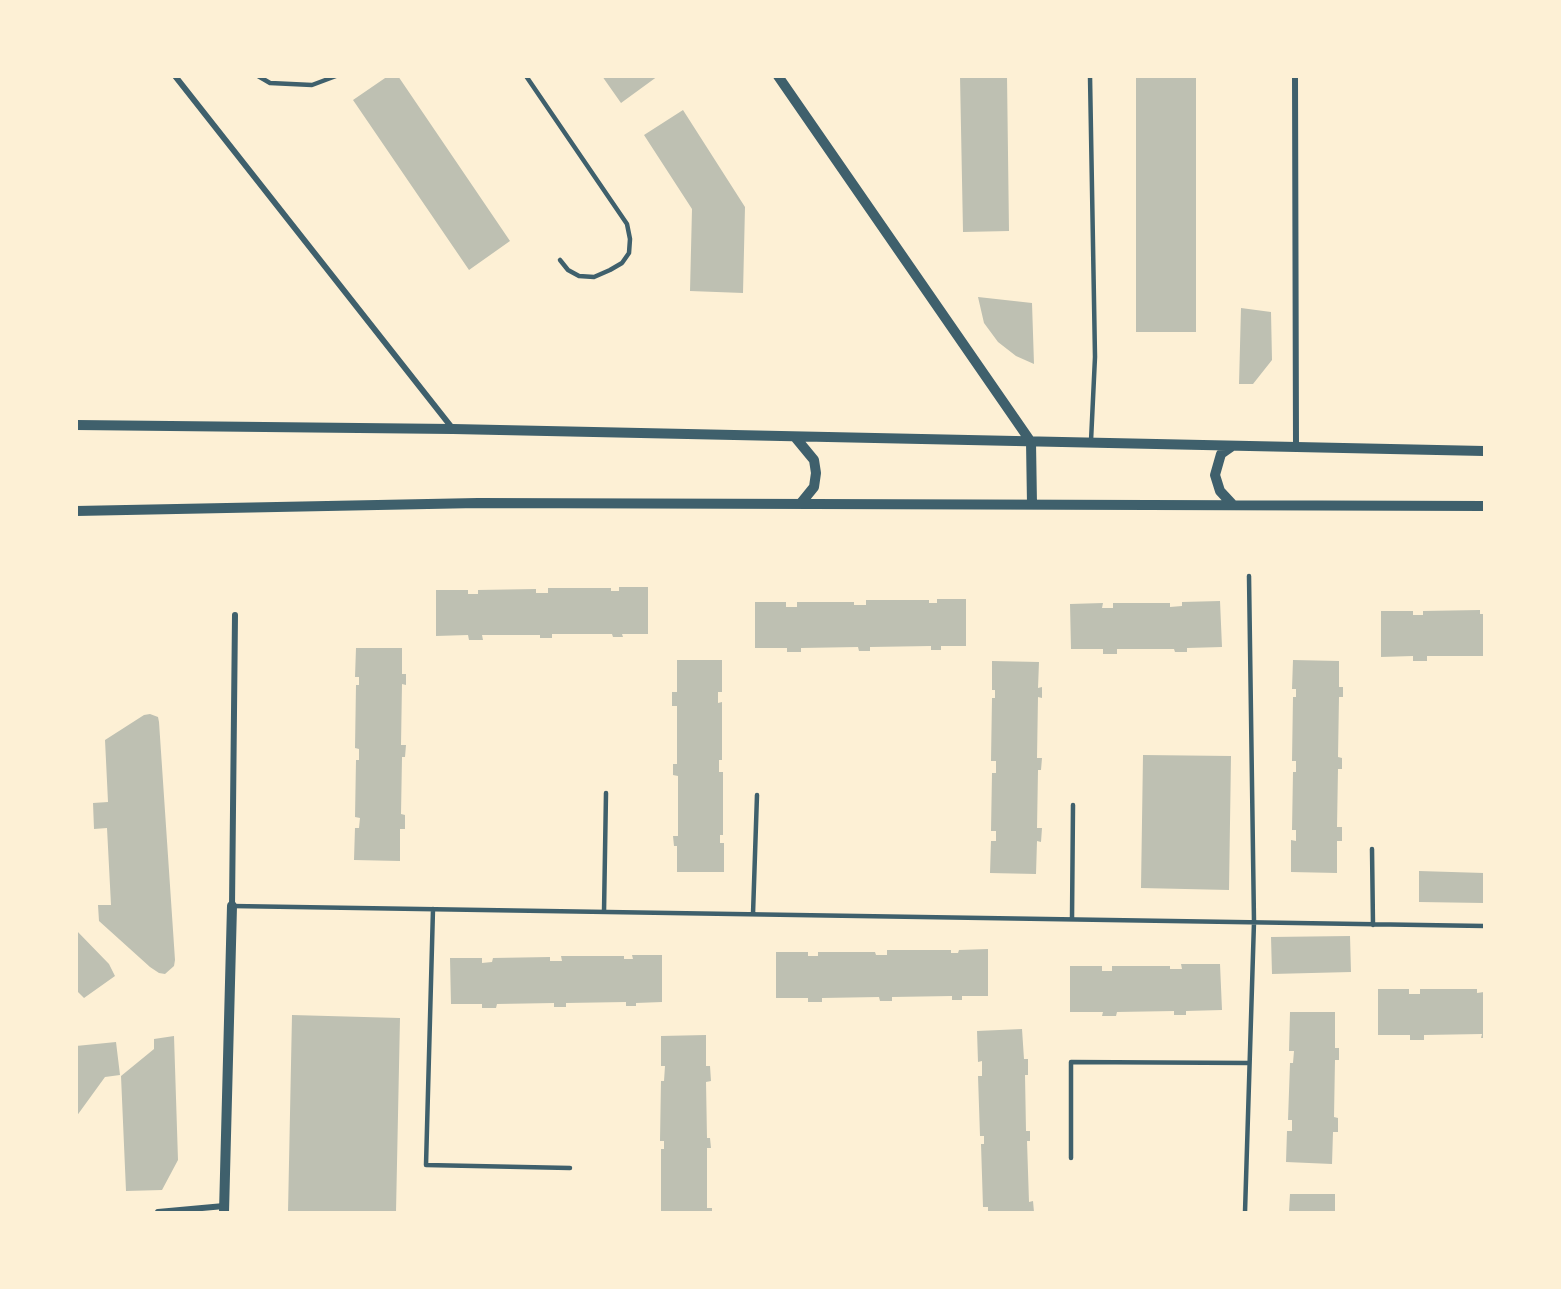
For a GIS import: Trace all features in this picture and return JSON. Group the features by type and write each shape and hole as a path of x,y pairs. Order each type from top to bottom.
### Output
{"street":[{"path":"176,76 453,429"},
{"path":"778,76 1031,442 1032,504"},
{"path":"1295,76 1296,448"},
{"path":"76,425 453,429 1485,452"},
{"path":"795,437 814,460 816,473 814,487 801,503"},
{"path":"1231,447 1221,454 1215,475 1220,491 1233,505"},
{"path":"76,511 478,503 1485,506"},
{"path":"158,1212 224,1209 232,906 235,615"}],"lane":[{"path":"258,76 270,83 312,85 336,76"},
{"path":"526,76 627,224 630,239 629,253 622,263 594,277 579,276 568,270 560,260"},
{"path":"1090,76 1095,357 1091,444"},
{"path":"1245,1212 1254,922 1249,576"},
{"path":"604,912 606,793"},
{"path":"753,915 757,795"},
{"path":"1072,919 1073,805"},
{"path":"1372,849 1372,925"},
{"path":"232,906 1485,926"},
{"path":"433,909 426,1165 570,1168"},
{"path":"1071,1158 1071,1062 1249,1062"}],"building":[{"path":"388,76 398,76 510,241 469,270 353,100"},
{"path":"602,76 658,76 621,103"},
{"path":"960,76 1007,76 1009,231 963,232"},
{"path":"1136,76 1196,76 1196,332 1136,332"},
{"path":"683,110 745,207 743,293 690,291 692,209 644,135"},
{"path":"978,297 1032,303 1034,364 1016,356 998,342 984,323"},
{"path":"1241,308 1271,312 1272,360 1253,384 1239,384"},
{"path":"619,587 648,587 648,634 622,634 623,637 613,637 612,634 552,634 552,638 540,638 540,635 482,635 483,640 469,640 468,635 436,636 436,590 468,590 468,594 478,594 478,590 536,589 536,593 548,593 548,588 611,588 611,591 619,591"},
{"path":"937,599 966,599 966,646 941,646 941,650 931,650 931,646 870,647 870,651 859,651 858,647 801,648 801,652 787,652 787,648 755,648 755,602 786,602 786,607 797,607 797,602 854,602 854,605 866,605 866,600 929,600 929,603 937,603"},
{"path":"1220,601 1222,647 1187,648 1187,652 1175,652 1174,649 1117,649 1117,654 1103,654 1103,649 1071,649 1070,604 1103,603 1102,608 1113,608 1113,603 1170,603 1170,607 1182,606 1182,602"},
{"path":"1480,610 1480,614 1484,614 1484,656 1427,656 1427,661 1413,661 1413,656 1381,657 1381,611 1413,611 1413,615 1423,615 1423,611"},
{"path":"356,648 402,648 402,674 406,674 406,685 402,684 401,745 406,745 405,757 402,757 401,814 405,815 405,829 400,829 400,861 354,860 355,828 359,828 360,818 355,817 356,760 359,760 359,749 355,748 356,685 359,685 359,677 355,677"},
{"path":"677,660 722,660 722,692 718,692 718,703 722,702 722,760 719,760 719,772 723,772 723,835 720,835 720,843 724,843 724,872 677,872 677,846 674,846 673,836 678,836 678,776 673,775 673,764 677,764 677,706 672,706 672,692 677,692"},
{"path":"1293,660 1339,661 1339,687 1343,687 1343,697 1339,697 1338,757 1342,758 1342,769 1338,769 1337,827 1342,827 1342,841 1337,841 1337,873 1291,872 1291,840 1296,841 1296,830 1292,830 1293,772 1296,772 1296,761 1292,761 1293,697 1296,697 1296,689 1292,689"},
{"path":"992,661 1039,662 1038,688 1042,687 1042,698 1038,697 1037,758 1042,758 1041,770 1038,770 1037,828 1042,828 1041,842 1037,841 1036,874 990,873 991,841 996,841 996,831 991,831 992,773 996,773 996,761 991,761 992,698 995,698 995,690 992,690"},
{"path":"150,714 158,717 159,722 175,960 174,966 165,974 150,967 99,921 98,905 111,905 107,828 94,829 93,803 108,802 105,740 144,715"},
{"path":"1143,755 1231,756 1229,890 1141,888"},
{"path":"1419,871 1484,873 1484,903 1419,902"},
{"path":"76,930 109,964 115,976 84,998 76,990"},
{"path":"1350,936 1351,972 1272,974 1271,937"},
{"path":"988,949 988,996 962,996 962,1000 952,1000 952,996 892,997 892,1001 880,1001 879,997 822,998 822,1002 808,1002 808,998 776,998 776,952 808,952 808,956 818,956 818,952 875,952 876,955 887,955 887,950 951,950 951,953 958,953 959,950"},
{"path":"632,955 662,955 662,1002 636,1003 636,1006 626,1006 626,1002 566,1003 566,1007 554,1007 554,1003 497,1004 496,1008 482,1008 482,1004 451,1004 450,958 482,958 482,963 492,962 493,958 550,957 550,961 562,961 561,956 624,956 624,959 633,959"},
{"path":"1181,964 1220,964 1222,1010 1186,1011 1186,1015 1174,1015 1174,1011 1117,1012 1116,1016 1102,1016 1103,1012 1070,1012 1070,966 1102,966 1102,971 1112,971 1112,966 1170,966 1170,969 1182,969"},
{"path":"1378,989 1409,989 1409,994 1420,994 1420,989 1477,989 1477,993 1484,992 1484,1038 1481,1038 1482,1034 1424,1035 1424,1040 1410,1040 1410,1035 1378,1035"},
{"path":"1290,1012 1335,1012 1335,1048 1339,1048 1339,1060 1335,1060 1334,1117 1338,1118 1338,1132 1333,1132 1332,1164 1286,1162 1287,1131 1292,1131 1292,1120 1288,1120 1290,1063 1293,1063 1294,1051 1289,1051"},
{"path":"292,1015 400,1018 396,1212 288,1212"},
{"path":"1022,1029 1024,1059 1028,1059 1028,1075 1025,1075 1026,1131 1030,1131 1030,1141 1027,1141 1029,1202 1033,1201 1034,1212 988,1212 988,1207 983,1207 981,1144 984,1144 984,1136 980,1136 978,1076 982,1076 982,1061 978,1062 977,1031"},
{"path":"706,1035 706,1066 710,1066 711,1081 706,1082 707,1138 710,1138 711,1148 707,1148 707,1208 712,1208 712,1212 661,1212 661,1149 664,1149 664,1141 660,1141 661,1081 664,1081 665,1066 661,1066 661,1036"},
{"path":"174,1036 178,1160 162,1190 126,1191 121,1076 154,1049 154,1039"},
{"path":"116,1042 120,1075 105,1077 76,1117 76,1046"},
{"path":"1290,1194 1335,1194 1335,1212 1289,1212"}]}
